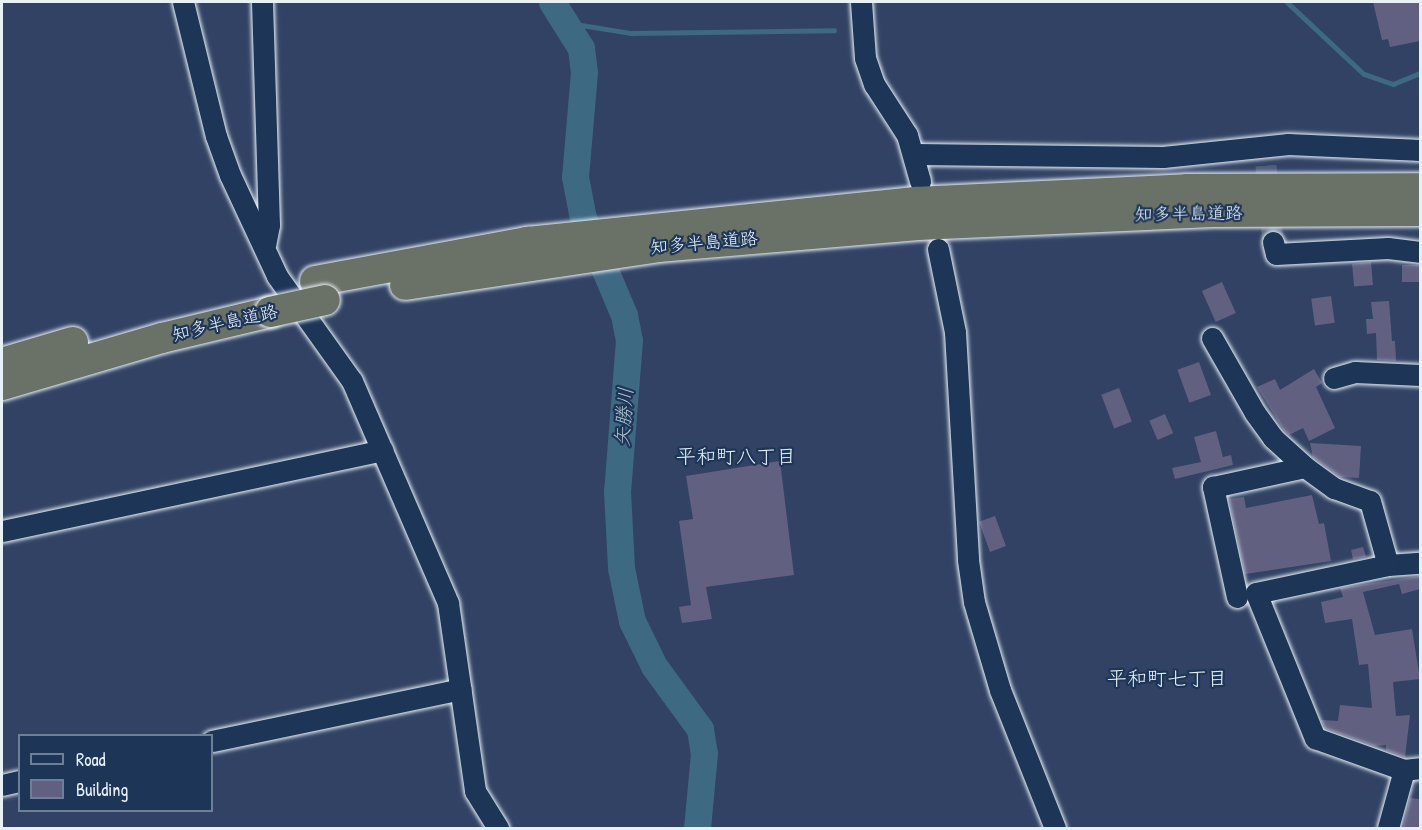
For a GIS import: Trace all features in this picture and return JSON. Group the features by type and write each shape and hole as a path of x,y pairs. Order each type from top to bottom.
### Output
{"highway":[{"path":"1187,189 1205,177 1420,175"},
{"name":"知多半島道路","path":"2,363 267,302 530,253 915,202 1187,189 1420,188"},
{"name":"知多半島道路","path":"655,237 1061,217 1420,211"},
{"name":"知多半島道路","path":"2,385 162,338 267,302"}],"street":[{"path":"183,2 216,136 230,175 265,245 277,276 352,381 448,603 475,791 498,828"},
{"path":"262,2 269,225 265,245"},
{"path":"861,2 865,58 874,84 907,135 915,154 920,181"},
{"path":"915,154 1163,157 1420,150"},
{"path":"1273,242 1276,254 1388,248 1420,252"},
{"path":"938,249 955,332 968,550 975,602 999,690 1055,828"},
{"path":"1212,338 1255,413 1273,438 1334,488 1370,501 1388,565"},
{"path":"1334,378 1355,372 1420,375"},
{"path":"2,531 382,450"},
{"path":"1237,597 1213,487 1305,466"},
{"path":"1388,828 1412,769 1315,738 1256,593 1388,565 1420,563"},
{"path":"213,741 461,689"},
{"path":"2,785 18,781"}],"building":[{"path":"1373,2 1420,2 1420,41 1390,47 1388,39 1382,40"},
{"path":"1371,262 1373,285 1354,287 1352,264"},
{"path":"1402,265 1420,265 1420,282 1402,282"},
{"path":"1222,282 1236,313 1216,322 1202,291"},
{"path":"1331,296 1335,323 1315,326 1311,299"},
{"path":"1389,301 1396,361 1377,360 1376,333 1367,334 1366,319 1373,319 1371,302"},
{"path":"1199,362 1211,395 1189,403 1177,370"},
{"path":"1314,369 1322,383 1316,387 1335,428 1309,441 1303,428 1289,435 1283,429 1257,387 1275,379 1280,390"},
{"path":"1119,388 1132,422 1114,428 1101,395"},
{"path":"1165,414 1173,433 1158,440 1149,421"},
{"path":"1216,431 1223,457 1231,455 1233,465 1175,479 1172,468 1201,462 1194,437"},
{"path":"1310,443 1361,446 1359,478 1340,477 1313,457"},
{"path":"780,461 794,575 706,587 712,619 682,623 679,607 691,605 679,521 693,519 686,476"},
{"path":"1312,495 1319,524 1324,523 1331,561 1245,574 1229,499 1244,497 1246,508"},
{"path":"995,516 1006,546 990,552 979,522"},
{"path":"1363,547 1366,557 1353,559 1351,550"},
{"path":"1420,576 1420,589 1402,594 1399,584 1363,592 1375,635 1412,629 1420,679 1393,682 1396,716 1410,715 1405,757 1386,750 1386,745 1375,746 1325,728 1321,720 1338,721 1340,705 1372,708 1368,664 1359,665 1352,619 1325,623 1321,602 1343,597 1340,588"},
{"path":"1410,798 1420,799 1420,828 1403,828"}],"waterway":[{"name":"矢勝川","path":"552,2 581,48 584,72 575,177 583,218 624,315 629,340 617,491 621,568 632,621 654,666 700,729 704,753 697,828"},
{"path":"1287,2 1364,74 1393,84 1420,73"},
{"path":"569,23 631,33 834,30"}],"tunnel":[{"path":"1266,165 1273,242"}],"district":[{"name":"平和町八丁目","path":"736,455"},
{"name":"平和町七丁目","path":"1167,677"}]}
